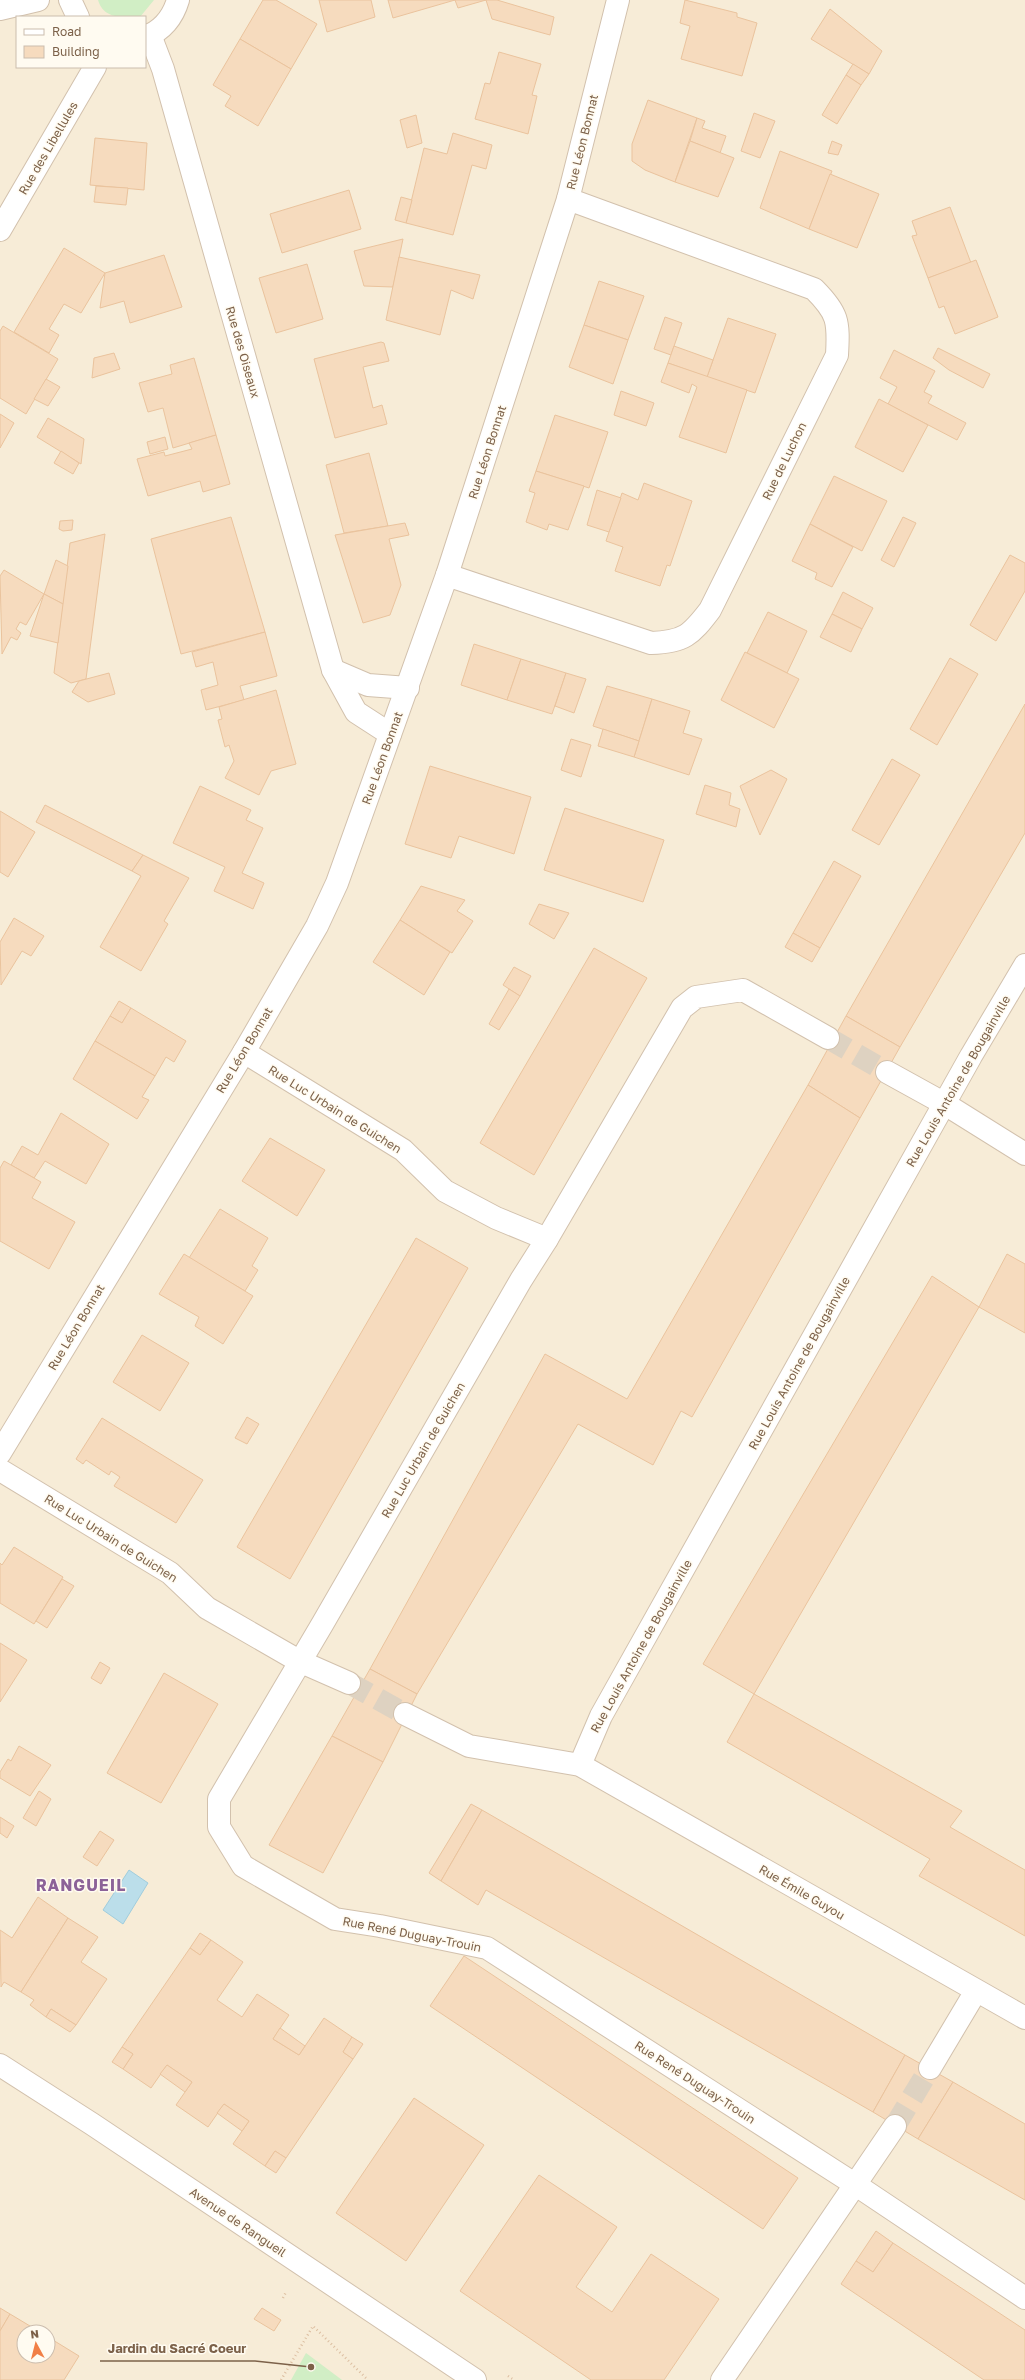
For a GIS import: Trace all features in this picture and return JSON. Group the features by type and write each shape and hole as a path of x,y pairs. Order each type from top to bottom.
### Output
{"street":[{"path":"0,9 38,0"},
{"path":"70,0 78,16"},
{"path":"148,36 168,21 174,12 178,0"},
{"name":"Rue Léon Bonnat","path":"0,1453 244,1052 317,926 337,884 447,575 568,199 618,0"},
{"name":"Rue des Oiseaux","path":"148,36 163,69 333,670 356,712 390,734"},
{"name":"Rue des Libellules","path":"0,230 94,68"},
{"name":"Rue de Luchon","path":"447,575 651,643 672,642 694,631 710,610 837,355 838,330 832,306 814,288 568,199"},
{"path":"333,670 368,685 408,688"},
{"name":"Rue Louis Antoine de Bougainville","path":"580,1765 601,1716 971,1056 1025,965"},
{"name":"Rue Luc Urbain de Guichen","path":"299,1661 327,1617 520,1280 547,1239 682,1008 696,997 743,990 828,1038"},
{"name":"Rue Luc Urbain de Guichen","path":"244,1052 403,1150 445,1191 496,1218 547,1239"},
{"path":"888,1072 945,1104 1025,1154"},
{"name":"Rue Luc Urbain de Guichen","path":"0,1470 170,1573 207,1608 299,1661 349,1683"},
{"name":"Rue René Duguay-Trouin","path":"299,1661 219,1799 220,1827 243,1866 335,1920 380,1926 487,1948 856,2186 1025,2298"},
{"path":"405,1714 469,1746 580,1765"},
{"name":"Rue Émile Guyou","path":"580,1765 1025,2018"},
{"path":"930,2068 976,1991"},
{"name":"Avenue de Rangueil","path":"0,2065 92,2124 475,2380"},
{"path":"722,2380 856,2186 895,2126"}],"path":[{"path":"281,2380 312,2326 368,2380"}],"shaded area":[{"path":"0,0 1025,0 1025,2380 0,2380"}],"green space":[{"path":"98,0 154,0 141,16 115,16 109,14 101,6"},
{"path":"306,2353 342,2380 291,2380"}],"water":[{"path":"129,1870 148,1883 123,1924 103,1910"}],"building":[{"path":"263,0 276,0 317,24 291,69 240,39"},
{"path":"319,0 371,0 375,17 327,32"},
{"path":"388,0 455,0 393,18"},
{"path":"455,0 486,0 458,8"},
{"path":"486,0 497,0 554,17 550,35 492,19"},
{"path":"685,0 737,13 737,17 757,23 742,76 681,59 690,26 680,23"},
{"path":"830,9 882,51 869,74 811,39"},
{"path":"240,39 291,69 258,126 225,106 231,96 213,85"},
{"path":"499,52 541,64 532,95 537,96 528,134 475,119 485,83 490,84"},
{"path":"853,64 869,74 861,85 846,75"},
{"path":"846,75 861,85 837,124 822,115"},
{"path":"648,100 697,118 675,182 645,170 632,161 632,144"},
{"path":"754,113 775,121 760,158 741,151"},
{"path":"416,115 422,143 407,148 400,120"},
{"path":"697,118 705,121 702,128 726,136 720,153 690,141"},
{"path":"453,133 492,145 486,169 472,165 453,235 406,223 424,148 447,154"},
{"path":"95,138 147,143 144,190 90,185"},
{"path":"690,141 734,158 718,197 675,182"},
{"path":"832,141 842,145 838,155 828,153"},
{"path":"780,151 832,171 809,229 760,208"},
{"path":"830,174 879,194 857,248 809,229"},
{"path":"96,186 128,188 126,205 94,202"},
{"path":"349,190 361,229 282,253 270,214"},
{"path":"401,197 412,200 406,223 395,220"},
{"path":"950,207 971,263 928,278 912,236 917,235 912,221"},
{"path":"403,239 393,287 364,286 354,251"},
{"path":"64,248 105,273 81,313 64,304 49,329 59,335 49,353 14,332"},
{"path":"164,255 182,307 130,323 124,301 100,308 105,273"},
{"path":"399,257 480,275 473,299 451,290 440,335 386,320"},
{"path":"976,260 998,317 955,334 944,306 939,308 928,278"},
{"path":"307,264 323,319 276,333 259,278"},
{"path":"599,281 644,296 628,340 584,325"},
{"path":"665,317 682,323 671,355 654,349"},
{"path":"728,318 776,334 755,393 707,377"},
{"path":"584,325 628,340 613,384 569,367"},
{"path":"3,326 58,359 26,414 0,398 0,331"},
{"path":"381,342 384,343 389,361 363,367 373,408 382,405 387,424 335,438 314,359"},
{"path":"674,346 713,360 707,377 668,363"},
{"path":"938,348 990,374 983,388 949,370 933,358"},
{"path":"894,350 935,371 924,392 932,396 928,403 966,423 957,440 888,404 897,387 880,378"},
{"path":"114,353 120,369 92,378 94,358"},
{"path":"194,358 216,435 173,448 163,408 148,412 139,383 172,374 170,365"},
{"path":"668,363 747,390 726,453 679,437 697,387 692,384 689,393 661,382"},
{"path":"46,379 60,387 48,406 34,399"},
{"path":"621,391 654,403 646,426 614,415"},
{"path":"879,399 928,425 903,472 855,447"},
{"path":"0,414 14,423 0,448"},
{"path":"555,415 608,432 589,488 536,471"},
{"path":"48,418 84,439 81,464 37,437"},
{"path":"216,435 230,484 203,492 200,481 148,496 137,459 164,452 165,456 192,449 189,443"},
{"path":"165,437 168,449 150,454 147,442"},
{"path":"61,451 79,463 73,474 54,463"},
{"path":"369,453 388,526 344,533 326,465"},
{"path":"536,471 584,486 568,530 549,524 547,530 526,522 535,493 529,491"},
{"path":"834,476 887,501 862,551 810,524"},
{"path":"644,483 692,501 670,566 667,565 660,586 615,571 623,547 606,541 622,493 638,500"},
{"path":"597,490 621,498 609,532 587,525"},
{"path":"231,517 265,632 181,654 151,539"},
{"path":"903,517 916,523 894,567 881,560"},
{"path":"73,520 72,530 63,531 59,529 60,521"},
{"path":"405,523 409,535 389,539 401,585 390,615 363,623 335,535"},
{"path":"810,524 853,547 832,587 815,579 817,573 792,561"},
{"path":"105,534 86,679 71,683 54,673 70,543"},
{"path":"1010,555 1025,563 1025,591 996,641 970,625"},
{"path":"56,560 68,566 63,604 44,594"},
{"path":"4,570 44,594 26,625 20,622 16,629 21,633 17,640 11,637 2,654 0,576"},
{"path":"843,592 873,608 862,629 832,614"},
{"path":"44,594 63,604 58,643 30,636"},
{"path":"768,612 807,631 787,673 747,653"},
{"path":"832,614 862,629 851,652 820,637"},
{"path":"265,632 277,676 240,686 244,700 206,710 201,690 218,685 213,662 196,667 192,652"},
{"path":"474,644 521,659 507,700 461,685"},
{"path":"745,652 799,679 774,728 721,700"},
{"path":"950,658 978,674 937,745 910,729"},
{"path":"521,659 566,673 552,714 507,700"},
{"path":"109,673 115,694 88,702 72,692 79,681"},
{"path":"566,673 586,679 574,713 555,706"},
{"path":"607,686 652,699 639,741 593,726"},
{"path":"276,690 296,764 271,771 259,795 225,778 234,761 229,745 225,747 218,720 222,719 219,707"},
{"path":"652,699 690,711 683,733 702,739 689,775 634,757"},
{"path":"1025,704 1025,833 900,1047 846,1016"},
{"path":"603,729 639,741 634,757 598,746"},
{"path":"571,739 591,745 581,777 561,770"},
{"path":"892,759 920,775 879,845 852,830"},
{"path":"430,766 531,797 514,854 459,836 451,858 405,844"},
{"path":"771,770 787,779 760,835 740,786"},
{"path":"705,785 731,793 729,805 740,809 736,827 696,814"},
{"path":"200,786 251,810 246,820 263,828 242,873 264,883 253,909 214,891 225,867 173,843"},
{"path":"45,805 143,855 132,871 36,822"},
{"path":"565,808 664,840 643,902 544,870"},
{"path":"0,811 35,832 8,877 0,872"},
{"path":"143,855 189,878 164,921 168,924 141,971 100,947 141,876 132,871"},
{"path":"834,861 861,876 820,948 793,933"},
{"path":"421,886 465,900 457,911 473,921 452,953 400,920"},
{"path":"539,904 569,913 554,939 529,924"},
{"path":"14,918 44,936 31,956 22,951 1,985 0,942"},
{"path":"400,920 450,952 424,995 373,962"},
{"path":"793,933 820,948 812,962 785,947"},
{"path":"594,948 647,978 534,1175 480,1143"},
{"path":"514,967 531,976 520,996 503,985"},
{"path":"509,989 520,996 499,1030 489,1024"},
{"path":"119,1001 131,1008 122,1023 110,1016"},
{"path":"131,1008 186,1041 174,1062 166,1057 155,1076 95,1041 110,1016 122,1023"},
{"path":"846,1016 900,1047 860,1118 808,1085"},
{"path":"95,1041 155,1076 142,1097 149,1100 137,1119 73,1079"},
{"path":"808,1085 860,1118 692,1417 681,1411 653,1465 578,1424 417,1694 370,1669 545,1354 627,1399"},
{"path":"61,1113 109,1144 86,1184 45,1161 34,1178 11,1165 22,1146 38,1155"},
{"path":"270,1138 325,1170 297,1216 242,1181"},
{"path":"4,1161 41,1182 32,1198 75,1222 49,1269 0,1241 0,1168"},
{"path":"220,1209 268,1238 252,1266 258,1270 245,1291 189,1258"},
{"path":"416,1238 468,1268 290,1579 237,1547"},
{"path":"184,1254 253,1296 223,1344 195,1326 199,1317 159,1294"},
{"path":"1007,1254 1025,1264 1025,1333 979,1307"},
{"path":"932,1276 979,1307 754,1694 703,1664"},
{"path":"142,1335 189,1363 160,1411 113,1382"},
{"path":"247,1417 259,1424 247,1444 235,1438"},
{"path":"102,1418 203,1480 176,1523 114,1486 120,1477 111,1471 109,1475 86,1460 83,1464 76,1459"},
{"path":"14,1547 63,1577 34,1624 0,1603 0,1563 2,1565"},
{"path":"62,1579 74,1586 47,1628 36,1621"},
{"path":"0,1643 27,1660 0,1702"},
{"path":"100,1662 110,1668 101,1684 91,1678"},
{"path":"370,1669 417,1694 383,1762 332,1736"},
{"path":"164,1673 218,1704 161,1803 107,1773"},
{"path":"754,1694 962,1811 950,1827 1025,1870 1025,1936 919,1876 930,1859 727,1742"},
{"path":"332,1736 383,1762 323,1873 269,1845"},
{"path":"19,1746 51,1765 30,1796 0,1778 0,1772 8,1759 11,1761"},
{"path":"39,1791 51,1799 36,1826 23,1818"},
{"path":"471,1804 482,1810 441,1881 429,1873"},
{"path":"482,1810 905,2055 873,2112 486,1890 478,1905 441,1881"},
{"path":"0,1817 14,1826 7,1838 0,1833"},
{"path":"100,1831 114,1840 97,1866 83,1857"},
{"path":"38,1897 68,1918 21,1992 4,1982 1,1987 0,1930 12,1938"},
{"path":"68,1918 98,1937 81,1962 107,1979 76,2025 51,2009 46,2017 30,2005 34,2000 21,1992"},
{"path":"200,1933 211,1940 200,1955 190,1948"},
{"path":"211,1940 243,1962 217,2000 242,2017 257,1994 289,2015 273,2039 299,2055 324,2018 352,2037 343,2052 353,2059 286,2158 275,2151 265,2166 233,2144 249,2121 224,2104 208,2127 176,2105 192,2082 167,2065 151,2088 123,2069 133,2054 122,2047 190,1948 200,1955"},
{"path":"464,1956 798,2178 763,2229 430,2006"},
{"path":"51,2009 76,2025 70,2032 46,2017"},
{"path":"280,2028 305,2046 299,2055 273,2039"},
{"path":"352,2037 363,2044 353,2059 343,2052"},
{"path":"122,2047 133,2054 123,2069 112,2062"},
{"path":"905,2055 953,2082 918,2139 873,2112"},
{"path":"167,2065 192,2082 185,2092 160,2074"},
{"path":"953,2082 1025,2124 1025,2200 918,2139"},
{"path":"414,2098 484,2145 406,2261 336,2213"},
{"path":"224,2104 249,2121 242,2131 217,2113"},
{"path":"275,2151 286,2158 276,2173 265,2166"},
{"path":"539,2175 617,2227 576,2287 612,2312 651,2254 719,2299 664,2380 591,2380 460,2291"},
{"path":"876,2231 893,2243 873,2272 856,2261"},
{"path":"893,2243 1025,2330 1025,2380 984,2380 841,2284 856,2261 873,2272"},
{"path":"0,2308 10,2314 0,2331"},
{"path":"262,2308 281,2320 274,2331 254,2319"},
{"path":"10,2314 27,2324 16,2324 16,2364 56,2364 56,2342 79,2356 64,2380 0,2380 0,2331"}],"tunnel":[{"path":"828,1038 887,1072"},
{"path":"349,1683 405,1714"},
{"path":"895,2126 930,2068"}],"place":[{"name":"Jardin du Sacré Coeur","path":"311,2367"}],"district":[{"name":"RANGUEIL","path":"81,1885"}]}
